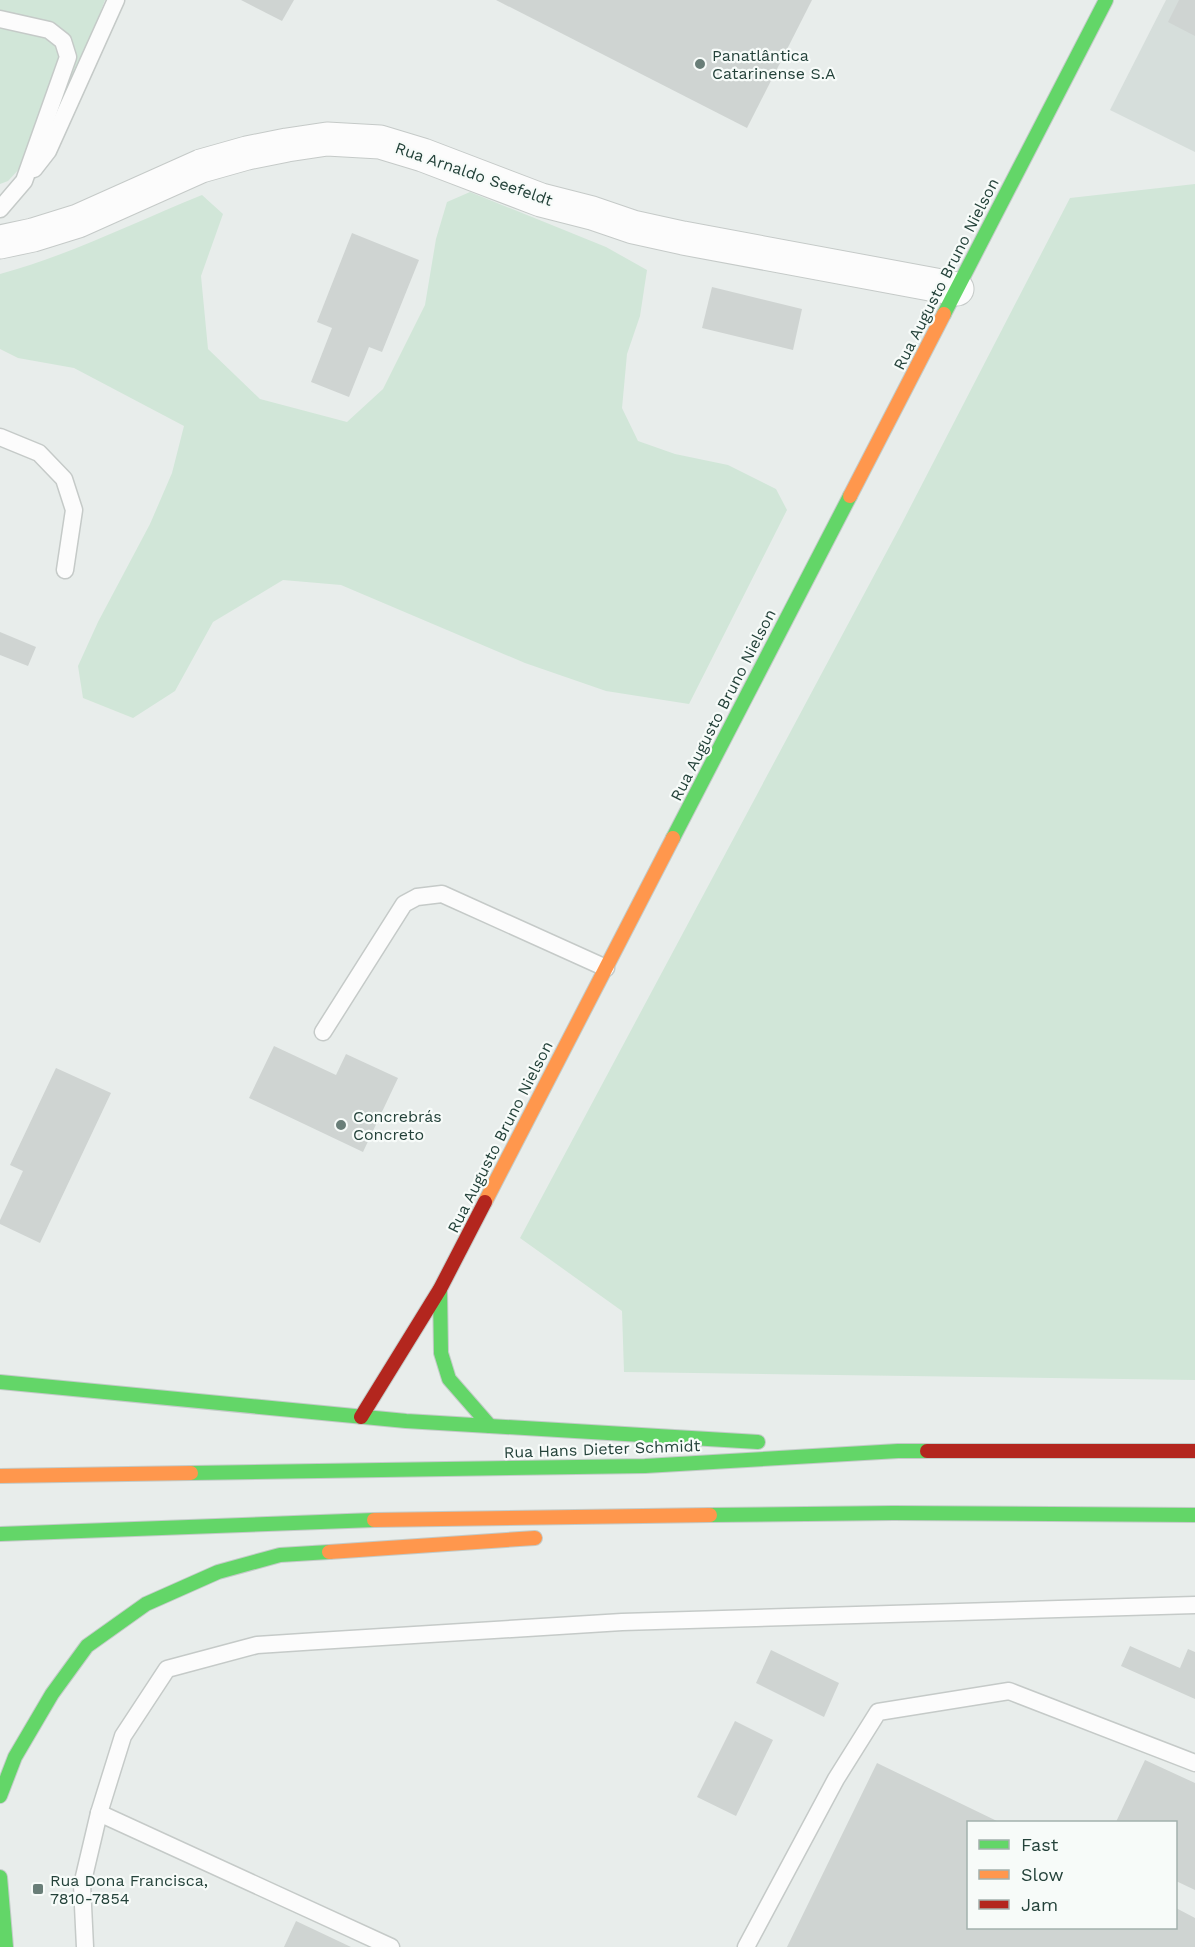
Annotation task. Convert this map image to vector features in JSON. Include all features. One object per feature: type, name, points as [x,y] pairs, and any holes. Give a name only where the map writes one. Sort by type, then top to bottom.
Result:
[{"type":"main road","name":"Rua Augusto Bruno Nielson","points":[[490,1426],[450,1379],[441,1353],[440,1289],[1106,0]]},
{"type":"main road","points":[[360,1417],[440,1289]]},
{"type":"main road","points":[[0,1382],[360,1417],[898,1451]]},
{"type":"main road","name":"Rua Hans Dieter Schmidt","points":[[5,1476],[645,1466],[898,1451],[1195,1450]]},
{"type":"main road","points":[[657,1530],[893,1513]]},
{"type":"main road","points":[[5,1534],[410,1519],[893,1513],[1195,1515]]},
{"type":"main road","points":[[0,1796],[15,1757],[51,1694],[87,1646],[146,1604],[218,1572],[280,1555],[551,1537]]},
{"type":"main road","points":[[0,1877],[6,1947]]},
{"type":"street","name":"Rua Arnaldo Seefeldt","points":[[0,242],[33,236],[78,221],[201,166],[247,153],[327,140],[380,142],[423,155],[541,200],[592,213],[633,227],[957,289]]},
{"type":"lane","points":[[0,209],[48,151],[116,0]]},
{"type":"lane","points":[[0,19],[49,30],[63,41],[68,57],[24,182]]},
{"type":"lane","points":[[0,437],[39,453],[64,479],[74,510],[65,570]]},
{"type":"lane","points":[[322,1032],[404,904],[417,897],[442,894],[606,968]]},
{"type":"lane","points":[[85,1947],[82,1885],[99,1813],[123,1736],[167,1669],[257,1645],[622,1622],[1195,1605]]},
{"type":"lane","points":[[746,1947],[836,1779],[878,1712],[1009,1691],[1195,1763]]},
{"type":"lane","points":[[99,1813],[391,1947]]},
{"type":"shaded area","points":[[1166,0],[1195,0],[1195,152],[1110,110]]},
{"type":"green space","points":[[0,0],[105,0],[56,129],[8,181],[0,184]]},
{"type":"green space","points":[[1195,184],[1195,1380],[624,1372],[622,1311],[520,1238],[901,525],[1070,198]]},
{"type":"green space","points":[[470,192],[606,247],[647,270],[640,316],[627,354],[622,408],[638,441],[675,454],[728,465],[776,489],[787,510],[689,704],[606,691],[525,663],[341,585],[283,580],[213,622],[175,691],[133,718],[83,698],[78,666],[98,622],[150,524],[172,473],[184,426],[74,368],[18,358],[0,349],[0,274],[77,248],[202,195],[223,214],[201,276],[208,349],[260,399],[347,422],[383,389],[425,305],[436,239],[447,202]]},
{"type":"building","points":[[241,0],[294,0],[282,21]]},
{"type":"building","name":"Panatlântica Catarinense S.A","points":[[496,0],[812,0],[747,128]]},
{"type":"building","points":[[1179,0],[1195,0],[1195,36],[1168,22]]},
{"type":"building","points":[[352,233],[419,260],[382,352],[369,347],[349,397],[311,382],[332,328],[317,322]]},
{"type":"building","points":[[712,287],[802,309],[793,350],[702,328]]},
{"type":"building","points":[[0,632],[36,647],[28,666],[0,655]]},
{"type":"building","name":"Concrebrás Concreto","points":[[274,1046],[336,1075],[346,1054],[398,1078],[363,1152],[249,1098]]},
{"type":"building","points":[[56,1068],[111,1093],[40,1243],[0,1224],[0,1220],[23,1171],[10,1165]]},
{"type":"building","points":[[1130,1646],[1180,1668],[1188,1649],[1195,1652],[1195,1699],[1121,1666]]},
{"type":"building","points":[[771,1650],[839,1683],[824,1717],[756,1683]]},
{"type":"building","points":[[735,1721],[773,1740],[736,1816],[697,1797]]},
{"type":"building","points":[[1145,1760],[1195,1783],[1195,1890],[1177,1881],[1177,1821],[1116,1821]]},
{"type":"building","points":[[877,1763],[997,1821],[967,1821],[967,1929],[1177,1929],[1177,1909],[1195,1918],[1195,1947],[787,1947]]},
{"type":"building","points":[[296,1921],[351,1947],[284,1947]]},
{"type":"traffic: fast","points":[[944,314],[1106,0]]},
{"type":"traffic: fast","points":[[673,838],[850,496]]},
{"type":"traffic: fast","points":[[440,1289],[441,1353],[449,1379],[490,1426]]},
{"type":"traffic: fast","points":[[0,1382],[406,1421],[758,1442]]},
{"type":"traffic: fast","points":[[191,1473],[645,1466],[927,1451]]},
{"type":"traffic: fast","points":[[710,1515],[893,1513],[1195,1515]]},
{"type":"traffic: fast","points":[[0,1534],[374,1520]]},
{"type":"traffic: fast","points":[[0,1796],[15,1757],[52,1694],[87,1646],[146,1604],[218,1572],[280,1555],[329,1552]]},
{"type":"traffic: fast","points":[[0,1877],[6,1947]]},
{"type":"traffic: slow","points":[[850,496],[944,314]]},
{"type":"traffic: slow","points":[[485,1202],[673,838]]},
{"type":"traffic: slow","points":[[0,1476],[191,1473]]},
{"type":"traffic: slow","points":[[374,1520],[710,1515]]},
{"type":"traffic: slow","points":[[329,1552],[535,1538]]},
{"type":"traffic: jam","points":[[361,1417],[440,1289],[485,1202]]},
{"type":"traffic: jam","points":[[927,1451],[1195,1451]]},
{"type":"place","name":"Panatlântica Catarinense S.A","points":[[700,64]]},
{"type":"place","name":"Concrebrás Concreto","points":[[341,1125]]},
{"type":"place","name":"Rua Dona Francisca, 7810-7854","points":[[38,1889]]}]
